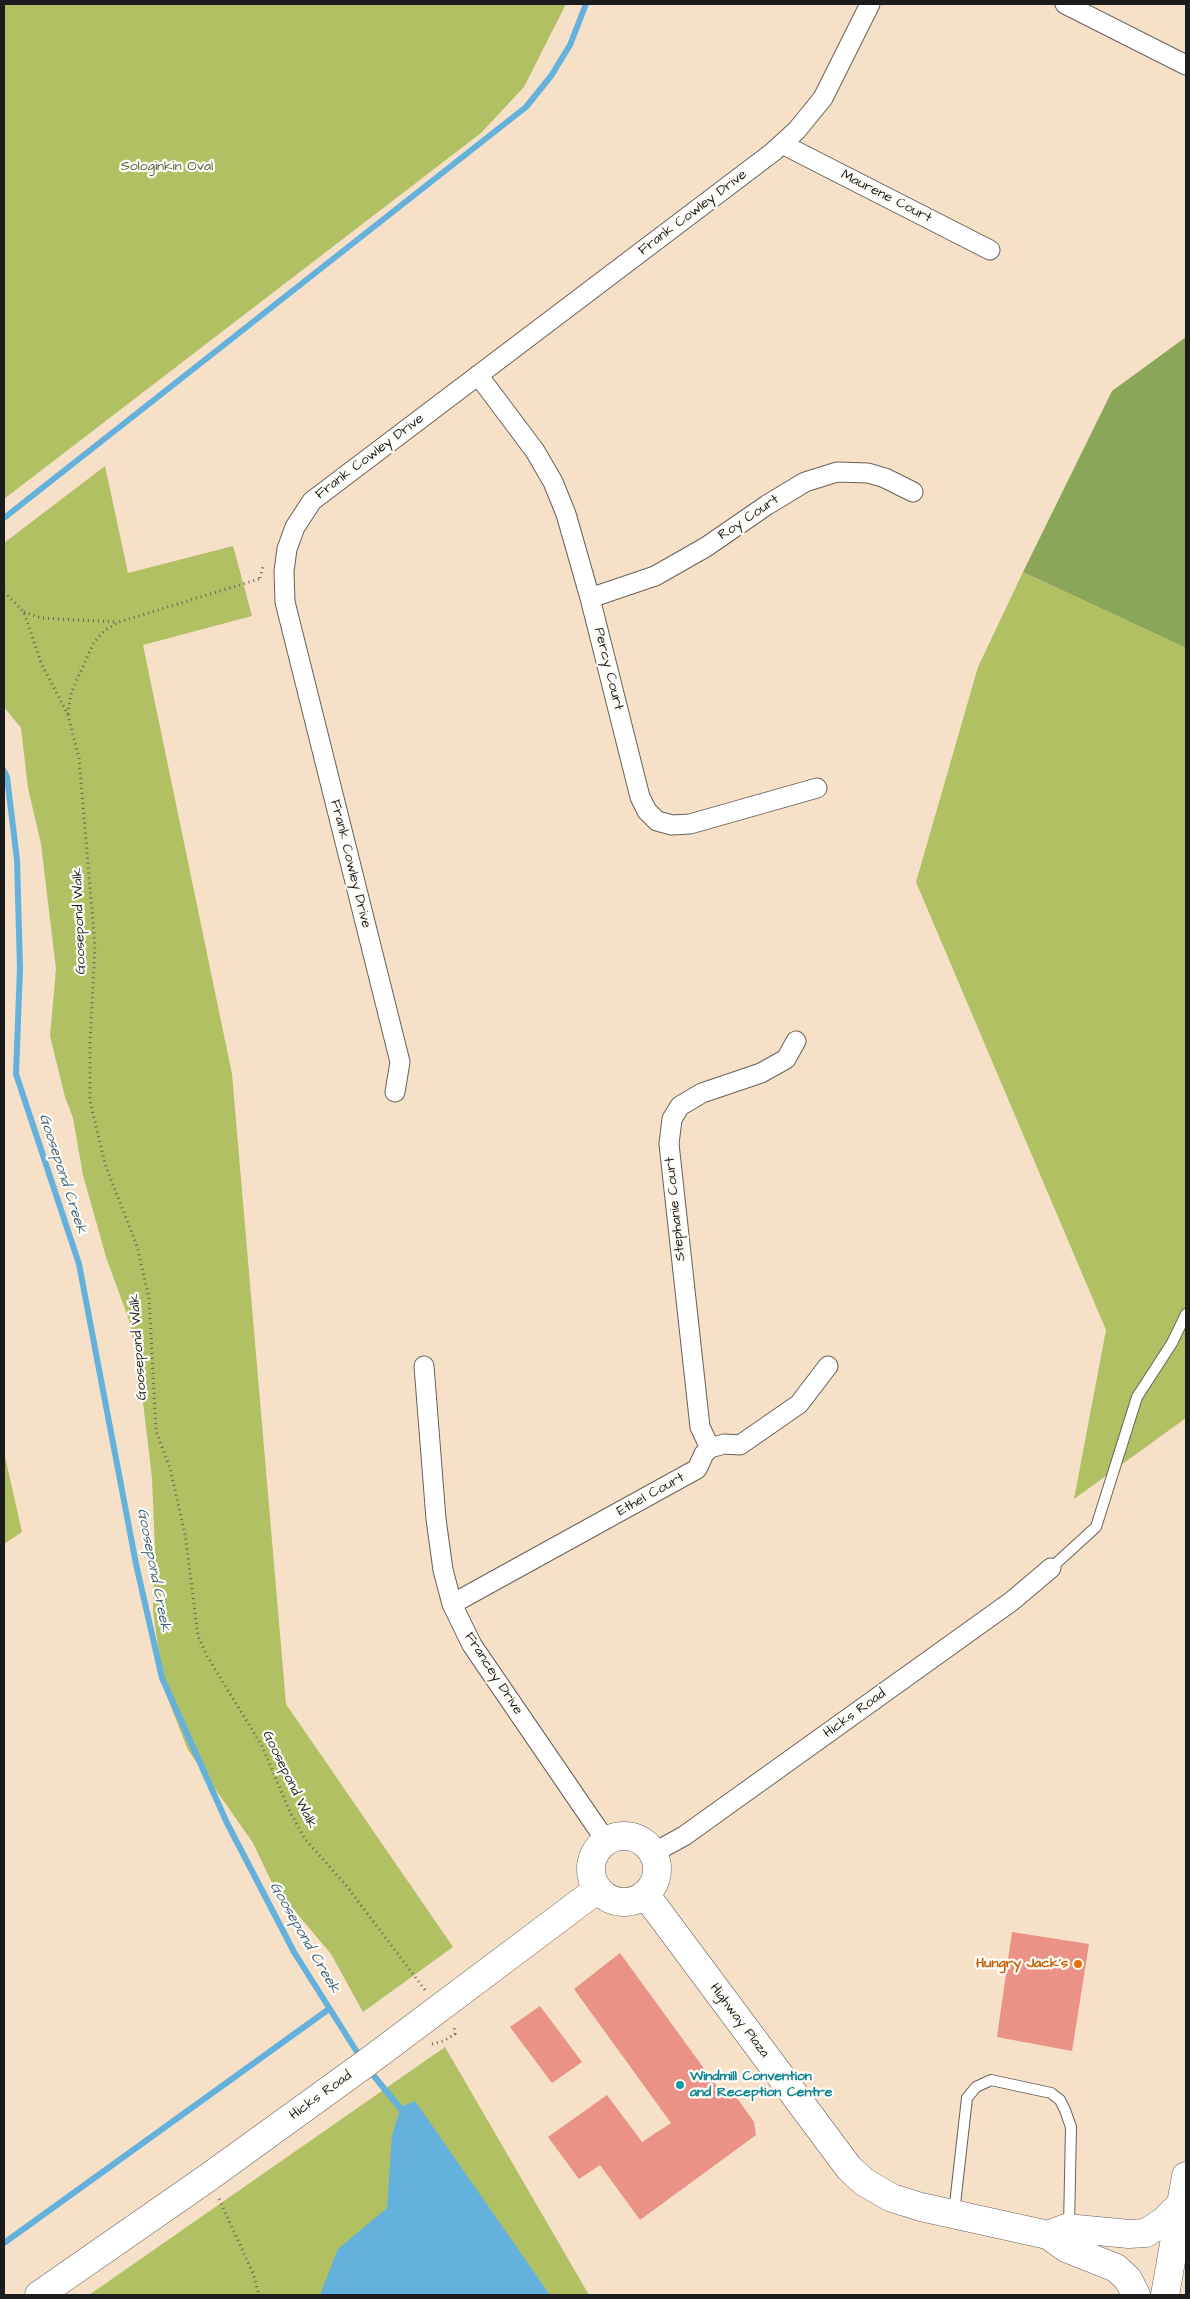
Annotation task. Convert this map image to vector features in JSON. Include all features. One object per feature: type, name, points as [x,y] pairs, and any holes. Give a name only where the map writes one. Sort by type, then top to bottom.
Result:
[{"type":"main road","points":[[625,1836],[637,1838],[654,1853],[657,1872],[653,1886],[645,1894],[637,1899],[626,1902],[609,1898],[598,1889],[593,1878],[592,1864],[595,1853],[606,1841],[625,1836]]},
{"type":"main road","name":"Hicks Road","points":[[39,2295],[206,2180],[357,2070],[598,1889]]},
{"type":"main road","name":"Highway Plaza","points":[[645,1894],[849,2168],[864,2182],[892,2198],[954,2214],[1059,2232],[1146,2233],[1164,2221],[1180,2205]]},
{"type":"main road","points":[[1165,2295],[1186,2176]]},
{"type":"main road","name":"Highway Plaza","points":[[1059,2232],[1066,2248],[1116,2268],[1128,2279],[1136,2295]]},
{"type":"street","name":"Frank Cowley Drive","points":[[395,1092],[400,1062],[285,602],[284,571],[287,549],[295,527],[312,501],[782,144],[797,130],[823,98],[870,4]]},
{"type":"street","points":[[1064,4],[1186,65]]},
{"type":"street","name":"Maurene Court","points":[[782,144],[990,250]]},
{"type":"street","name":"Percy Court","points":[[478,374],[535,451],[553,482],[566,514],[590,598],[640,797],[654,829],[690,824],[817,788]]},
{"type":"street","name":"Roy Court","points":[[590,598],[655,576],[706,547],[797,487],[821,477],[837,472],[868,473],[885,478],[913,492]]},
{"type":"street","name":"Stephanie Court","points":[[710,1448],[700,1427],[669,1144],[672,1119],[680,1106],[702,1093],[761,1072],[786,1059],[796,1042]]},
{"type":"street","name":"Francey Drive","points":[[424,1366],[436,1519],[443,1570],[452,1604],[472,1645],[606,1841]]},
{"type":"street","points":[[710,1448],[724,1444],[740,1445],[799,1404],[828,1366]]},
{"type":"street","name":"Ethel Court","points":[[452,1604],[697,1469],[704,1454],[710,1448]]},
{"type":"street","name":"Hicks Road","points":[[654,1853],[700,1825],[1012,1601],[1051,1568]]},
{"type":"lane","points":[[1051,1568],[1096,1527],[1137,1397],[1172,1344],[1186,1314]]},
{"type":"lane","points":[[954,2214],[968,2098],[976,2087],[991,2080],[1050,2093],[1060,2100],[1065,2110],[1071,2127],[1059,2232]]},
{"type":"path","points":[[68,715],[71,693],[94,642],[105,630],[119,622],[284,571]]},
{"type":"path","name":"Goosepond Walk","points":[[4,592],[24,612],[41,663],[68,715],[79,758],[95,946],[90,1042],[90,1101],[105,1164],[137,1246],[148,1298],[156,1431],[170,1468],[185,1534],[198,1636],[207,1656],[262,1746],[290,1812],[305,1838],[345,1884],[428,1994]]},
{"type":"path","points":[[24,612],[41,618],[119,622]]},
{"type":"path","points":[[427,2044],[443,2041],[455,2034],[456,2029],[448,2019]]},
{"type":"path","points":[[226,2193],[219,2199],[253,2273],[259,2295]]},
{"type":"green space","name":"Sologinkin Oval","points":[[4,4],[566,4],[524,87],[481,133],[4,499]]},
{"type":"green space","points":[[1186,337],[1186,648],[1023,572],[1112,391]]},
{"type":"green space","points":[[105,466],[128,573],[233,546],[252,616],[143,645],[232,1074],[286,1704],[453,1947],[363,2012],[331,1954],[273,1885],[253,1843],[188,1750],[164,1689],[153,1610],[155,1550],[152,1478],[141,1386],[130,1323],[106,1257],[83,1175],[73,1118],[65,1097],[50,1036],[56,969],[41,844],[28,788],[21,728],[4,707],[4,543]]},
{"type":"green space","points":[[1023,572],[1186,648],[1186,1418],[1074,1499],[1106,1330],[916,882],[978,667]]},
{"type":"green space","points":[[4,1452],[22,1532],[4,1544]]},
{"type":"green space","points":[[445,2047],[589,2295],[89,2295]]},
{"type":"water","points":[[415,2101],[550,2295],[320,2295],[338,2249],[387,2208],[392,2135],[401,2107]]},
{"type":"building","points":[[1012,1932],[1089,1944],[1072,2051],[997,2037]]},
{"type":"building","name":"Windmill Convention and Reception Centre","points":[[620,1953],[719,2089],[730,2088],[754,2122],[756,2135],[640,2220],[600,2165],[579,2179],[548,2137],[607,2095],[642,2142],[671,2123],[574,1989]]},
{"type":"building","points":[[540,2006],[582,2062],[552,2083],[510,2027]]},
{"type":"waterway","points":[[4,518],[526,107],[551,76],[570,45],[586,4]]},
{"type":"waterway","name":"Goosepond Creek","points":[[4,771],[7,777],[17,860],[20,968],[16,1074],[79,1264],[136,1564],[162,1678],[227,1823],[294,1952],[362,2060]]},
{"type":"waterway","points":[[4,2243],[329,2009]]},
{"type":"waterway","name":"Goosepond Creek","points":[[369,2070],[405,2114]]},
{"type":"place","name":"Hungry Jack's","points":[[1078,1964]]},
{"type":"place","name":"Windmill Convention and Reception Centre","points":[[680,2085]]}]
